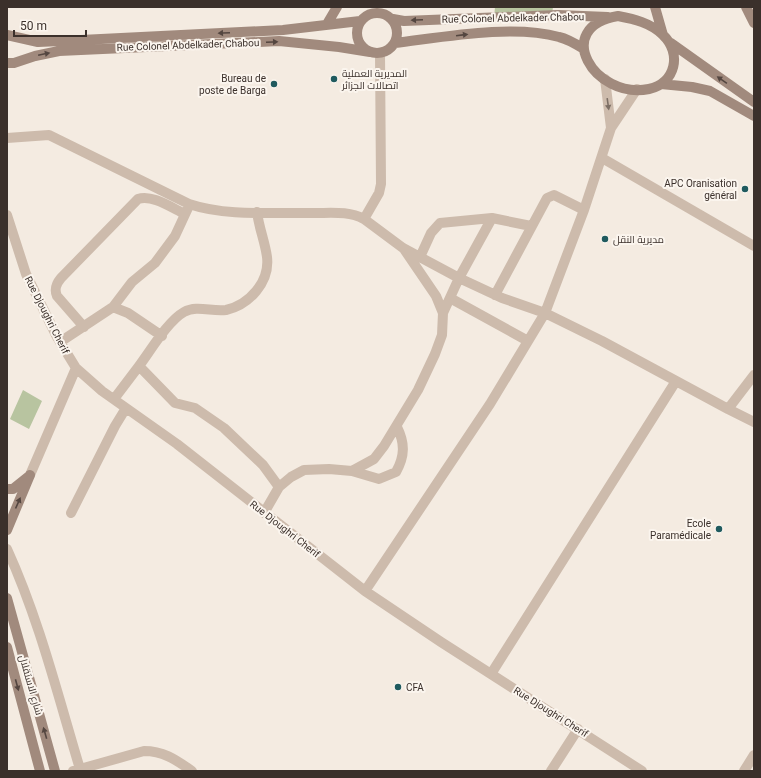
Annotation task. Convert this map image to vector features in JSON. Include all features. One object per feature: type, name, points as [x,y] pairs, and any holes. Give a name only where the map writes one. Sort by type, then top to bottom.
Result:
[{"type":"main road","points":[[327,24],[337,7]]},
{"type":"main road","points":[[626,7],[614,16],[601,21],[590,30],[585,40],[584,49],[586,60],[605,80],[623,88],[637,89],[650,88],[661,84],[667,79],[675,63],[674,52],[666,38],[655,7]]},
{"type":"main road","points":[[746,7],[754,23]]},
{"type":"main road","points":[[375,10],[388,15],[393,19],[398,30],[395,43],[389,50],[375,53],[362,47],[358,39],[357,30],[360,21],[366,15],[375,10]]},
{"type":"main road","name":"Rue Colonel Abdelkader Chabou","points":[[393,19],[404,21],[558,15],[614,16]]},
{"type":"main road","points":[[614,16],[636,20],[666,38],[754,102]]},
{"type":"main road","name":"Rue Colonel Abdelkader Chabou","points":[[7,36],[38,42],[283,30],[360,21]]},
{"type":"main road","name":"Rue Colonel Abdelkader Chabou","points":[[395,43],[477,33],[520,33],[547,34],[561,37],[584,49]]},
{"type":"main road","name":"Rue Colonel Abdelkader Chabou","points":[[7,63],[14,63],[35,56],[59,51],[279,41],[332,46],[375,53]]},
{"type":"main road","points":[[661,84],[692,86],[710,91],[754,116]]},
{"type":"main road","points":[[7,490],[13,489],[30,476]]},
{"type":"main road","points":[[7,530],[30,476]]},
{"type":"main road","name":"شارع الاستقلال","points":[[7,598],[55,771]]},
{"type":"main road","name":"شارع الاستقلال","points":[[7,647],[40,771]]},
{"type":"street","points":[[364,219],[379,193],[381,184],[375,53]]},
{"type":"street","points":[[605,80],[611,128]]},
{"type":"street","points":[[365,591],[490,404],[545,313],[584,210],[611,128],[637,89]]},
{"type":"street","points":[[7,138],[49,135],[187,209]]},
{"type":"street","points":[[602,158],[754,246]]},
{"type":"street","points":[[495,295],[547,198],[554,195],[584,210]]},
{"type":"street","points":[[84,327],[57,296],[55,290],[57,283],[138,199],[143,197],[150,198],[187,209],[213,211],[348,214],[364,219],[403,248],[459,278],[495,295],[545,313],[602,340],[754,422]]},
{"type":"street","points":[[60,342],[113,307],[132,282],[155,263],[175,236],[187,209]]},
{"type":"street","points":[[114,399],[162,336],[183,313],[194,308],[226,310],[246,302],[255,295],[265,273],[268,258],[257,212]]},
{"type":"street","name":"Rue Djoughri Cherif","points":[[7,215],[26,274],[60,342],[76,368],[114,399],[177,444],[365,591],[639,770]]},
{"type":"street","points":[[420,257],[431,233],[440,222],[492,218],[531,226]]},
{"type":"street","points":[[352,471],[374,459],[418,390],[442,335],[443,313],[459,278],[492,218]]},
{"type":"street","points":[[403,248],[436,296],[443,313]]},
{"type":"street","points":[[450,298],[528,341]]},
{"type":"street","points":[[113,307],[128,313],[162,336]]},
{"type":"street","points":[[139,366],[175,403],[195,408],[224,428],[263,465],[279,487]]},
{"type":"street","points":[[30,476],[76,368]]},
{"type":"street","points":[[728,409],[754,375]]},
{"type":"street","points":[[491,674],[676,381]]},
{"type":"street","points":[[72,513],[115,426],[126,408]]},
{"type":"street","points":[[264,512],[279,487],[291,477],[304,470],[330,469],[352,471],[379,479],[396,472],[403,456],[401,435],[396,426]]},
{"type":"street","points":[[7,549],[20,577],[44,649],[77,770],[144,751],[156,751],[173,758],[192,771]]},
{"type":"street","points":[[551,771],[578,729]]},
{"type":"street","points":[[744,771],[754,755]]},
{"type":"green space","points":[[495,7],[553,7],[552,15],[494,17]]},
{"type":"green space","points":[[23,390],[42,401],[29,429],[10,419]]},
{"type":"place","name":"المديرية العملية اتصالات الجزائر","points":[[334,79]]},
{"type":"place","name":"Bureau de poste de Barga","points":[[274,84]]},
{"type":"place","name":"APC Oranisation général","points":[[745,189]]},
{"type":"place","name":"مديرية النقل","points":[[605,239]]},
{"type":"place","name":"Ecole Paramédicale","points":[[719,529]]},
{"type":"place","name":"CFA","points":[[398,687]]}]
